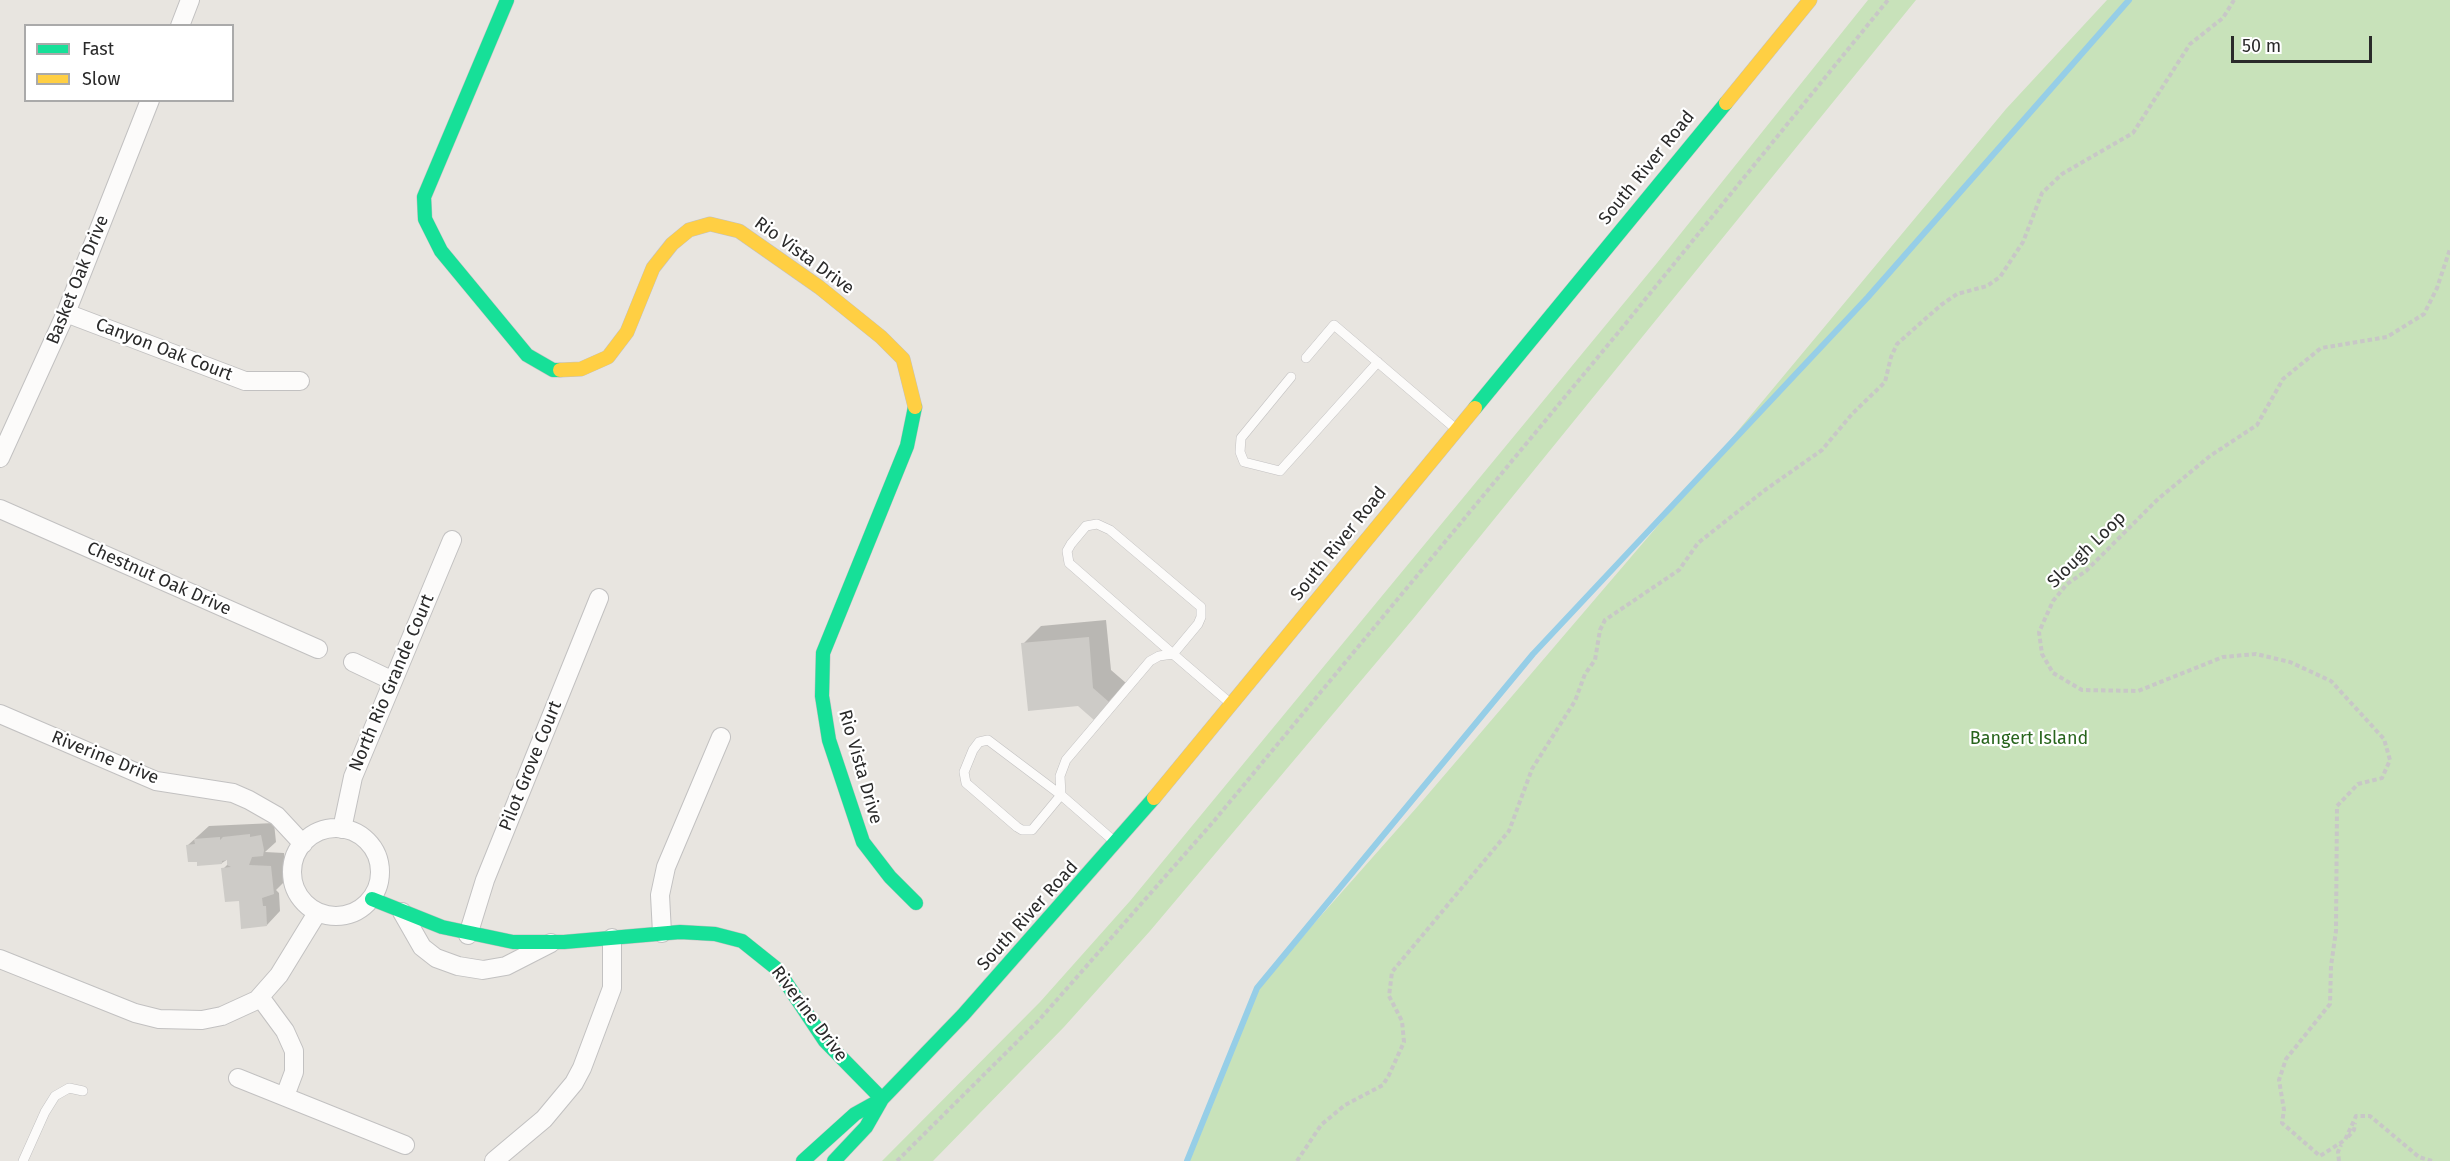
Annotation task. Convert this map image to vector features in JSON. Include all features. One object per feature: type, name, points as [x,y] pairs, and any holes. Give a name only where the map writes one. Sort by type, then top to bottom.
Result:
[{"type":"street","points":[[181,24],[190,0]]},
{"type":"street","name":"Rio Vista Drive","points":[[507,0],[424,197],[425,219],[454,268],[527,355],[553,370],[581,369],[608,357],[627,332],[653,268],[672,244],[688,230],[710,224],[739,231],[819,287],[881,337],[903,359],[912,387],[915,409],[907,446],[823,653],[822,696],[830,740],[863,842],[890,878],[916,903]]},
{"type":"street","name":"South River Road","points":[[834,1161],[866,1127],[882,1099],[963,1016],[1117,843],[1810,0]]},
{"type":"street","name":"Basket Oak Drive","points":[[0,458],[66,313],[149,102]]},
{"type":"street","name":"Canyon Oak Court","points":[[66,313],[244,381],[300,381]]},
{"type":"street","name":"Chestnut Oak Drive","points":[[0,509],[318,650]]},
{"type":"street","name":"North Rio Grande Court","points":[[342,828],[353,777],[452,540]]},
{"type":"street","name":"Pilot Grove Court","points":[[468,934],[485,880],[599,598]]},
{"type":"street","points":[[353,662],[393,681]]},
{"type":"street","name":"Riverine Drive","points":[[1,718],[156,782],[232,793],[249,800],[277,816],[303,844]]},
{"type":"street","points":[[662,933],[660,895],[666,867],[721,737]]},
{"type":"street","points":[[342,828],[363,838],[377,855],[380,878],[372,899],[357,910],[345,915],[333,916],[318,913],[303,902],[293,882],[295,858],[303,844],[318,832],[342,828]]},
{"type":"street","name":"Riverine Drive","points":[[372,899],[402,912],[468,934],[513,942],[551,943],[662,933],[701,932],[742,941],[782,975],[825,1041],[882,1099]]},
{"type":"street","name":"Riverine Drive","points":[[402,912],[417,940],[428,953],[446,963],[464,968],[483,970],[506,966],[551,943]]},
{"type":"street","points":[[0,959],[135,1013],[159,1019],[182,1021],[222,1016],[241,1009],[260,997],[279,975],[318,913]]},
{"type":"street","points":[[494,1161],[544,1119],[574,1083],[582,1068],[612,987],[614,963],[612,938]]},
{"type":"street","points":[[260,997],[285,1031],[294,1051],[294,1072],[285,1096]]},
{"type":"street","points":[[238,1077],[405,1145]]},
{"type":"street","name":"South River Road","points":[[803,1161],[855,1114],[882,1099]]},
{"type":"lane","points":[[1306,358],[1334,326],[1456,429]]},
{"type":"lane","points":[[1291,377],[1240,438],[1240,453],[1244,462],[1280,471],[1378,363]]},
{"type":"lane","points":[[1117,843],[1060,795],[988,740],[979,742],[964,772],[969,788],[1022,830],[1032,830],[1060,795],[1060,776],[1066,760],[1150,661],[1159,656],[1173,654],[1201,617],[1198,602],[1110,530],[1097,524],[1086,526],[1067,551],[1069,562],[1173,654],[1232,705]]},
{"type":"lane","points":[[23,1161],[45,1112],[55,1096],[69,1088],[83,1091]]},
{"type":"path","points":[[897,1161],[1040,1018],[1214,821],[1622,328],[1888,0]]},
{"type":"path","points":[[1297,1161],[1321,1125],[1345,1106],[1383,1085],[1389,1075],[1404,1042],[1402,1021],[1389,996],[1392,972],[1509,831],[1532,769],[1575,700],[1585,674],[1595,660],[1600,630],[1605,620],[1679,570],[1698,543],[1765,490],[1822,450],[1852,414],[1885,382],[1891,357],[1897,344],[1941,305],[1957,294],[1987,286],[2000,277],[2023,242],[2042,193],[2062,174],[2133,133],[2190,44],[2223,18],[2234,0]]},
{"type":"path","name":"Slough Loop","points":[[2345,1140],[2320,1156],[2282,1123],[2284,1110],[2278,1080],[2286,1059],[2330,1004],[2331,966],[2336,931],[2337,806],[2358,784],[2382,778],[2390,759],[2384,739],[2331,681],[2290,662],[2256,654],[2223,657],[2138,691],[2082,690],[2053,673],[2042,654],[2039,632],[2053,602],[2067,584],[2085,571],[2158,499],[2211,456],[2257,425],[2283,379],[2321,348],[2387,337],[2424,314],[2437,288],[2450,249]]},
{"type":"path","points":[[2339,1161],[2339,1147],[2345,1140],[2356,1116],[2370,1116],[2419,1157],[2432,1161]]},
{"type":"green space","points":[[1868,0],[1916,0],[1413,619],[1150,931],[1064,1027],[933,1161],[882,1161],[1040,1002],[1130,901],[1657,263]]},
{"type":"green space","name":"Bangert Island","points":[[2107,0],[2450,0],[2450,1161],[1187,1161],[1257,988],[1418,806],[1696,481],[2006,109]]},
{"type":"building","points":[[1089,637],[1093,688],[1109,702],[1094,720],[1078,706],[1028,711],[1021,643]]},
{"type":"building","points":[[250,834],[250,837],[261,835],[264,850],[263,856],[252,857],[249,865],[271,866],[274,894],[262,898],[263,906],[266,906],[267,926],[241,929],[239,901],[225,902],[221,868],[231,867],[227,865],[227,860],[222,861],[222,864],[197,866],[197,862],[188,862],[186,845],[195,844],[194,839],[220,837],[220,840],[223,837]]},
{"type":"waterway","points":[[1187,1161],[1257,988],[1533,654],[1868,297],[2129,0]]},
{"type":"traffic: fast","points":[[507,0],[424,197],[425,219],[441,251],[527,355],[553,370],[560,370]]},
{"type":"traffic: fast","points":[[1475,408],[1726,103]]},
{"type":"traffic: fast","points":[[915,407],[907,446],[823,653],[822,696],[829,740],[863,842],[890,877],[916,903]]},
{"type":"traffic: fast","points":[[834,1161],[866,1127],[882,1099],[963,1015],[1154,798]]},
{"type":"traffic: fast","points":[[372,899],[442,927],[513,942],[564,942],[680,932],[715,934],[742,941],[777,969],[825,1041],[882,1099]]},
{"type":"traffic: fast","points":[[803,1161],[855,1114],[882,1099]]},
{"type":"traffic: slow","points":[[1726,103],[1810,0]]},
{"type":"traffic: slow","points":[[560,370],[581,369],[608,357],[627,332],[653,268],[672,244],[689,230],[710,224],[739,231],[819,287],[881,337],[903,359],[915,407]]},
{"type":"traffic: slow","points":[[1154,798],[1475,408]]}]
